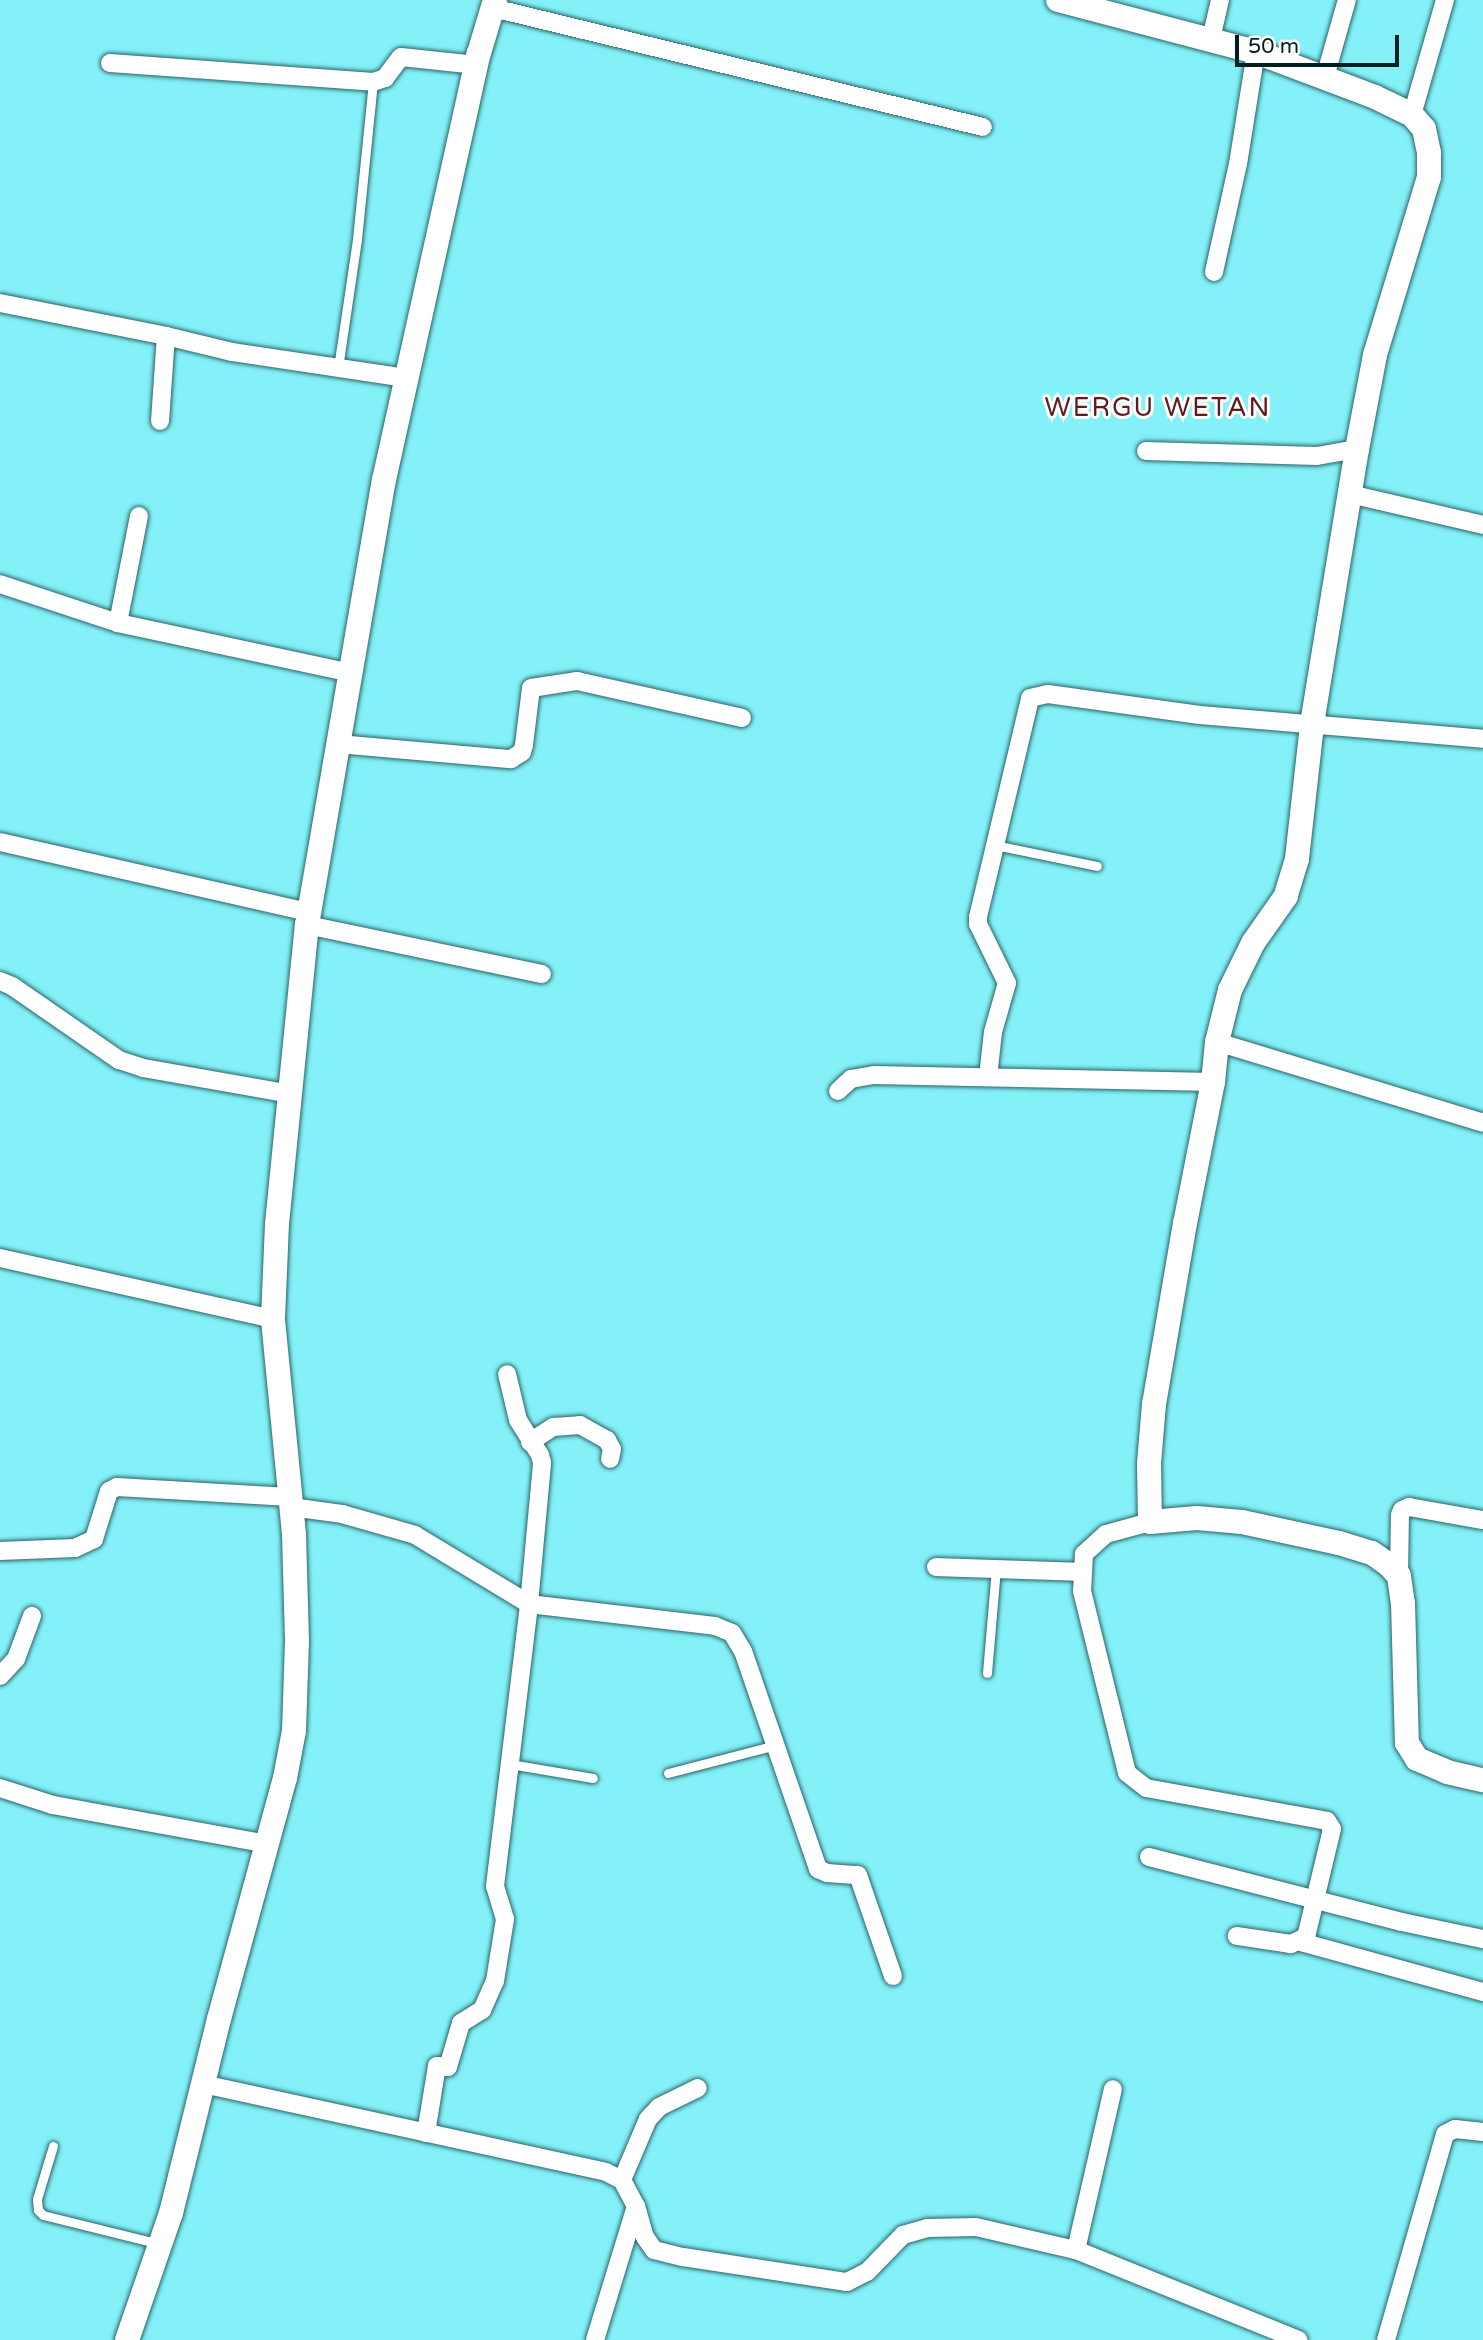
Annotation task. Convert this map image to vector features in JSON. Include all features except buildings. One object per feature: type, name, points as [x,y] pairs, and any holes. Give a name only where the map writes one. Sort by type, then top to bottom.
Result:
[{"type":"street","points":[[1058,0],[1256,52],[1325,77],[1412,115],[1424,129],[1429,153],[1429,177],[1375,355],[1357,449],[1312,725],[1297,859],[1286,896],[1253,943],[1230,990],[1217,1042],[1213,1082],[1185,1223],[1154,1404],[1149,1464],[1150,1522]]},
{"type":"street","points":[[1210,39],[1220,0]]},
{"type":"street","points":[[1325,77],[1347,0]]},
{"type":"street","points":[[1412,115],[1445,0]]},
{"type":"street","points":[[127,2340],[162,2245],[268,1844],[294,1731],[297,1641],[290,1502],[273,1319],[277,1224],[308,918],[384,480],[477,65],[494,4],[983,127]]},
{"type":"street","points":[[1214,272],[1238,164],[1256,52]]},
{"type":"street","points":[[110,63],[373,82],[385,78],[401,57],[477,65]]},
{"type":"street","points":[[0,303],[166,335],[232,352],[407,379]]},
{"type":"street","points":[[160,421],[166,335]]},
{"type":"street","points":[[1146,451],[1317,456],[1357,449]]},
{"type":"street","points":[[1350,494],[1483,525]]},
{"type":"street","points":[[118,623],[139,516]]},
{"type":"street","points":[[0,584],[118,623],[351,673]]},
{"type":"street","points":[[338,744],[511,759],[522,752],[524,746],[528,692],[537,685],[577,681],[742,718]]},
{"type":"street","points":[[988,1077],[993,1032],[1007,983],[978,922],[1030,698],[1072,696],[1200,715],[1483,739]]},
{"type":"street","points":[[0,842],[542,974]]},
{"type":"street","points":[[0,981],[12,986],[120,1060],[143,1068],[290,1094]]},
{"type":"street","points":[[1217,1042],[1483,1123]]},
{"type":"street","points":[[838,1091],[844,1083],[860,1076],[1213,1082]]},
{"type":"street","points":[[0,1258],[273,1319]]},
{"type":"street","points":[[426,2133],[438,2066],[448,2067],[461,2023],[482,2010],[495,1981],[505,1919],[495,1886],[529,1604],[542,1463],[540,1455],[518,1420],[507,1374]]},
{"type":"street","points":[[530,1442],[553,1427],[580,1425],[607,1440],[612,1449],[610,1459]]},
{"type":"street","points":[[0,1551],[75,1548],[94,1539],[109,1491],[117,1487],[290,1502],[415,1535],[529,1604],[715,1626],[732,1633],[743,1651],[818,1869],[827,1873],[858,1875],[893,1976]]},
{"type":"street","points":[[1483,1520],[1409,1507],[1402,1510],[1399,1576],[1406,1644],[1407,1743],[1417,1759],[1447,1772],[1483,1780]]},
{"type":"street","points":[[1301,1942],[1306,1937],[1317,1898],[1332,1829],[1327,1821],[1146,1788],[1126,1773],[1082,1591],[1084,1554],[1106,1534],[1150,1522],[1197,1518],[1241,1522],[1372,1553],[1399,1576]]},
{"type":"street","points":[[936,1567],[1083,1572]]},
{"type":"street","points":[[0,1676],[16,1659],[32,1616]]},
{"type":"street","points":[[0,1788],[53,1805],[268,1844]]},
{"type":"street","points":[[1149,1857],[1402,1922],[1483,1938]]},
{"type":"street","points":[[1237,1936],[1291,1944],[1301,1942],[1483,1993]]},
{"type":"street","points":[[203,2084],[606,2172],[622,2180],[636,2206],[645,2238],[654,2249],[682,2257],[847,2282],[867,2272],[903,2235],[927,2228],[976,2227],[1076,2250],[1291,2337]]},
{"type":"street","points":[[622,2180],[648,2119],[659,2107],[698,2088]]},
{"type":"street","points":[[1076,2250],[1113,2089]]},
{"type":"street","points":[[1386,2340],[1445,2134],[1455,2129],[1483,2132]]},
{"type":"street","points":[[595,2340],[636,2206]]},
{"type":"lane","points":[[338,370],[357,239],[373,82]]},
{"type":"lane","points":[[995,845],[1097,866]]},
{"type":"lane","points":[[987,1673],[996,1569]]},
{"type":"lane","points":[[668,1773],[776,1745]]},
{"type":"lane","points":[[510,1764],[593,1778]]},
{"type":"lane","points":[[53,2146],[37,2199],[38,2210],[43,2215],[162,2245]]},
{"type":"district","name":"WERGU WETAN","points":[[1158,408]]}]
